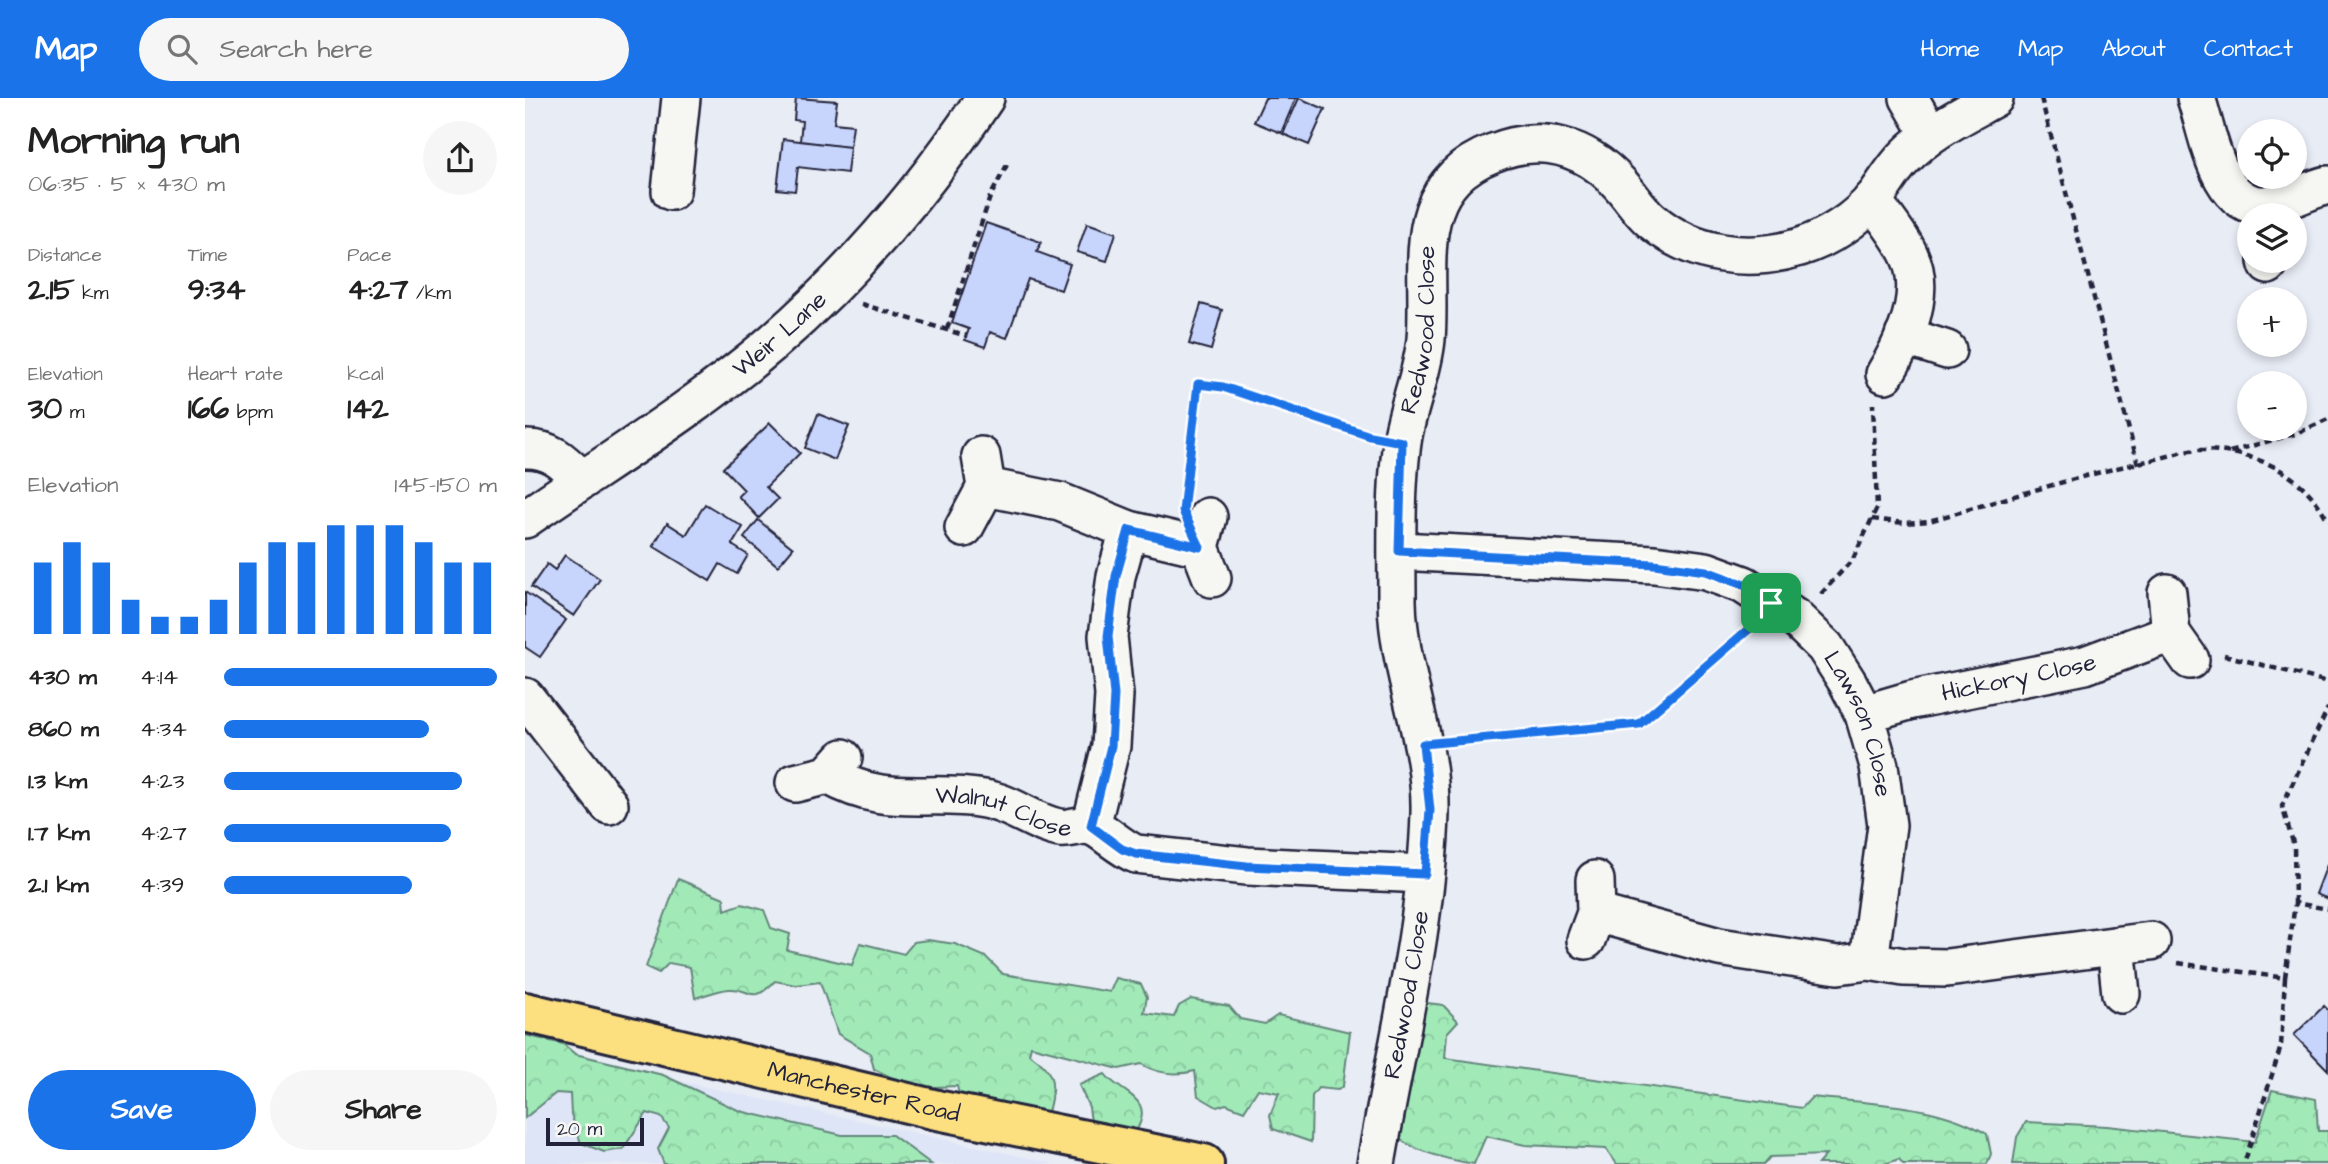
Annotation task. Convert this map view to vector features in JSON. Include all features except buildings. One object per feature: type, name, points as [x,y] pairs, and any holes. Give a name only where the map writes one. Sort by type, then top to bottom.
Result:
[{"type":"main road","name":"Manchester Road","points":[[525,1012],[937,1110],[1204,1164]]},
{"type":"street","points":[[671,191],[681,98]]},
{"type":"street","name":"Weir Lane","points":[[525,519],[683,411],[772,343],[908,205],[985,98]]},
{"type":"street","points":[[1909,98],[1930,134]]},
{"type":"street","name":"Redwood Close","points":[[1376,1164],[1425,874],[1430,810],[1423,744],[1401,642],[1397,603],[1402,442],[1424,356],[1427,325],[1425,268],[1433,212],[1442,193],[1455,178],[1490,154],[1511,147],[1540,144],[1584,153],[1603,167],[1650,220],[1682,242],[1723,254],[1767,255],[1801,247],[1833,233],[1872,200],[1902,160],[1930,134],[1993,98]]},
{"type":"street","points":[[2196,98],[2225,183],[2249,203]]},
{"type":"street","points":[[2282,203],[2328,185]]},
{"type":"street","points":[[1872,200],[1899,236],[1915,271],[1916,289],[1905,335],[1885,374]]},
{"type":"street","points":[[1905,335],[1948,350]]},
{"type":"street","points":[[525,449],[542,448],[560,458],[582,480]]},
{"type":"street","points":[[964,528],[984,472],[1129,530],[1206,547]]},
{"type":"street","points":[[1091,826],[1111,746],[1114,695],[1108,636],[1116,576],[1129,530]]},
{"type":"street","name":"Lawson Close","points":[[1399,551],[1654,564],[1706,571],[1744,585],[1783,611],[1825,647],[1864,715],[1879,766],[1887,825],[1869,961]]},
{"type":"street","points":[[2167,593],[2180,645]]},
{"type":"street","name":"Hickory Close","points":[[1864,715],[1912,700],[2180,645]]},
{"type":"street","points":[[525,697],[609,805]]},
{"type":"street","name":"Walnut Close","points":[[822,772],[860,792],[883,796],[986,799],[1058,828],[1091,826],[1122,849],[1136,854],[1247,866],[1425,874]]},
{"type":"street","points":[[1592,911],[1719,947],[1838,965],[1869,961],[1904,967],[1947,968],[2134,943],[2121,994]]},
{"type":"path","points":[[2041,98],[2138,464]]},
{"type":"path","points":[[947,328],[990,197],[1009,161]]},
{"type":"path","points":[[831,284],[865,307],[947,328],[967,336]]},
{"type":"path","points":[[1423,744],[1639,724],[1750,628],[1833,583],[1853,559],[1877,508],[1871,408],[1885,374]]},
{"type":"path","points":[[1206,547],[1183,511],[1198,384],[1223,387],[1370,436],[1402,442]]},
{"type":"path","points":[[2225,453],[2277,440],[2328,419]]},
{"type":"path","points":[[1872,519],[1904,523],[1929,521],[2138,464],[2203,450],[2257,458],[2284,470],[2312,495],[2328,522]]},
{"type":"path","points":[[2180,645],[2328,682]]},
{"type":"path","points":[[2244,1164],[2281,1046],[2285,978],[2295,902],[2294,846],[2282,806],[2328,708]]},
{"type":"path","points":[[2295,902],[2328,909]]},
{"type":"path","points":[[2134,943],[2171,962],[2285,978]]},
{"type":"shaded area","points":[[525,1047],[1056,1164],[525,1164]]},
{"type":"green space","points":[[678,879],[724,898],[725,910],[742,904],[764,910],[771,928],[790,934],[787,950],[852,965],[860,943],[904,954],[914,942],[928,940],[955,944],[986,957],[1003,974],[1110,992],[1116,978],[1141,984],[1147,997],[1144,1013],[1174,1017],[1179,1006],[1191,999],[1229,1006],[1240,1019],[1265,1024],[1278,1015],[1350,1032],[1343,1086],[1338,1090],[1318,1088],[1312,1096],[1311,1142],[1273,1129],[1270,1115],[1279,1093],[1258,1089],[1244,1111],[1226,1104],[1217,1107],[1198,1096],[1195,1071],[1167,1073],[1141,1064],[1119,1069],[1031,1046],[1029,1054],[1045,1067],[1051,1080],[1047,1116],[963,1110],[957,1086],[913,1088],[874,1069],[870,1053],[838,1034],[820,982],[796,985],[775,981],[761,993],[751,994],[729,989],[695,998],[690,967],[669,963],[659,973],[646,967]]},
{"type":"green space","points":[[1419,1002],[1443,1005],[1458,1021],[1447,1033],[1445,1058],[1802,1108],[1812,1097],[1925,1111],[1946,1116],[1987,1134],[1991,1154],[1987,1164],[1903,1164],[1899,1159],[1885,1164],[1818,1164],[1826,1155],[1770,1157],[1764,1164],[1617,1164],[1606,1149],[1525,1145],[1486,1136],[1474,1164],[1440,1157],[1407,1144],[1388,1131]]},
{"type":"green space","points":[[525,1035],[563,1044],[575,1054],[663,1075],[740,1111],[842,1135],[892,1135],[931,1164],[664,1164],[658,1149],[669,1128],[661,1117],[647,1113],[623,1149],[604,1152],[581,1143],[571,1114],[570,1094],[556,1093],[525,1118]]},
{"type":"green space","points":[[1105,1074],[1139,1104],[1141,1121],[1135,1133],[1091,1122],[1089,1107],[1079,1085]]},
{"type":"green space","points":[[2272,1090],[2316,1099],[2318,1131],[2328,1131],[2328,1164],[2013,1164],[2017,1137],[2026,1122],[2107,1126],[2255,1142]]},
{"type":"route","points":[[1198,384],[1223,387],[1370,436],[1402,442],[1399,551],[1654,564],[1706,571],[1744,585],[1771,603],[1750,628],[1639,724],[1423,744],[1429,778],[1430,810],[1425,874],[1247,866],[1136,854],[1122,849],[1091,826],[1111,746],[1114,695],[1108,658],[1108,636],[1116,576],[1129,530],[1200,547],[1183,511],[1198,384]]}]
